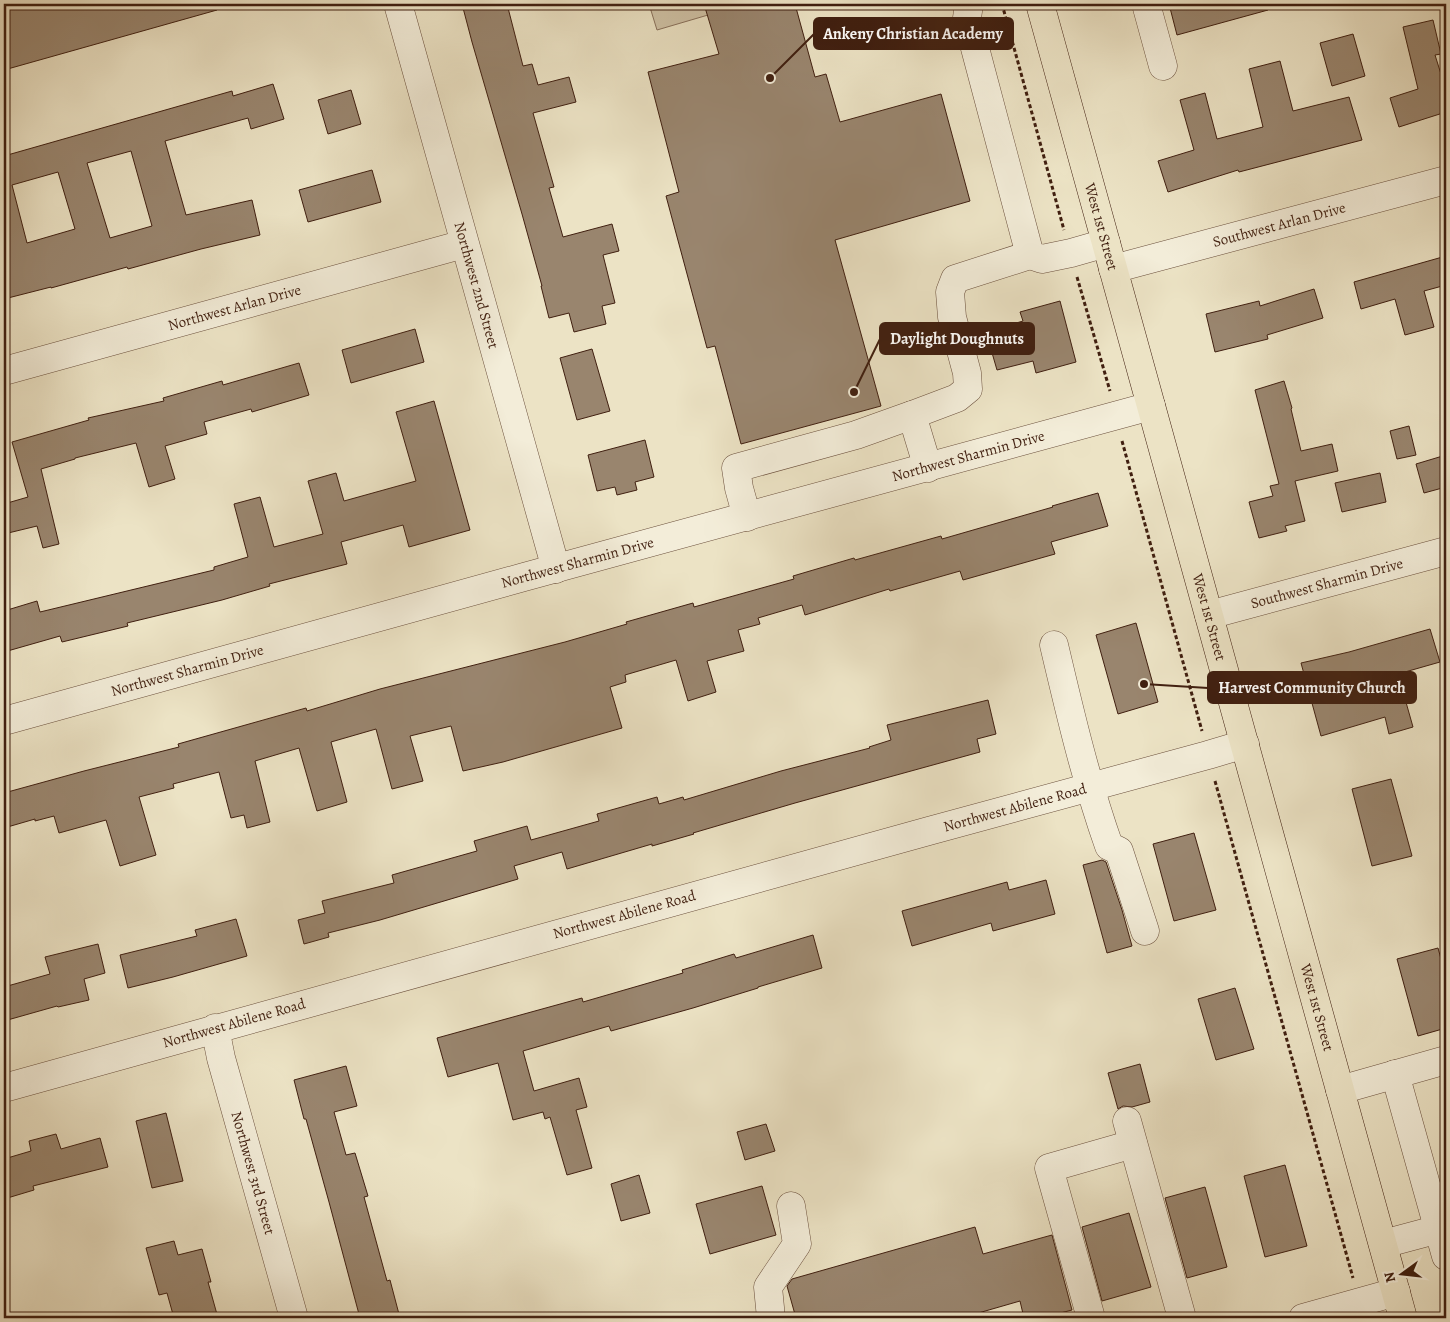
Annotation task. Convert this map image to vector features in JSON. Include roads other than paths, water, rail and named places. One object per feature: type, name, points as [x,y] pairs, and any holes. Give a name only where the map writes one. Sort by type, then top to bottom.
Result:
[{"type":"main road","name":"West 1st Street","points":[[1045,5],[1113,269],[1403,1318]]},
{"type":"street","name":"Northwest 2nd Street","points":[[398,4],[556,569]]},
{"type":"street","points":[[969,4],[967,18],[1030,255]]},
{"type":"street","points":[[1146,4],[1163,66]]},
{"type":"street","name":"Southwest Arlan Drive","points":[[1113,269],[1446,180]]},
{"type":"street","points":[[747,517],[736,468],[856,435],[957,398],[968,389],[967,373],[952,317],[950,292],[956,279],[1030,255],[1042,259],[1106,243]]},
{"type":"street","name":"Northwest Arlan Drive","points":[[4,371],[464,244]]},
{"type":"street","name":"Northwest Sharmin Drive","points":[[4,721],[1151,406]]},
{"type":"street","points":[[912,415],[928,468]]},
{"type":"street","name":"Southwest Sharmin Drive","points":[[1209,615],[1446,551]]},
{"type":"street","points":[[1054,645],[1081,757],[1098,815],[1110,846],[1119,851],[1145,931]]},
{"type":"street","name":"Northwest Abilene Road","points":[[4,1088],[716,888],[1245,744]]},
{"type":"street","name":"Northwest 3rd Street","points":[[215,1028],[224,1067],[294,1318]]},
{"type":"street","points":[[1340,1090],[1446,1060]]},
{"type":"street","points":[[1395,1074],[1446,1256]]},
{"type":"street","points":[[1091,1318],[1049,1168],[1130,1132],[1182,1318]]},
{"type":"street","points":[[771,1318],[768,1287],[797,1244],[791,1206]]},
{"type":"street","points":[[1383,1244],[1439,1229]]},
{"type":"street","points":[[1303,1318],[1396,1292]]},
{"type":"place","name":"Ankeny Christian Academy","points":[[770,78]]},
{"type":"place","name":"Daylight Doughnuts","points":[[854,392]]},
{"type":"place","name":"Harvest Community Church","points":[[1144,684]]}]
